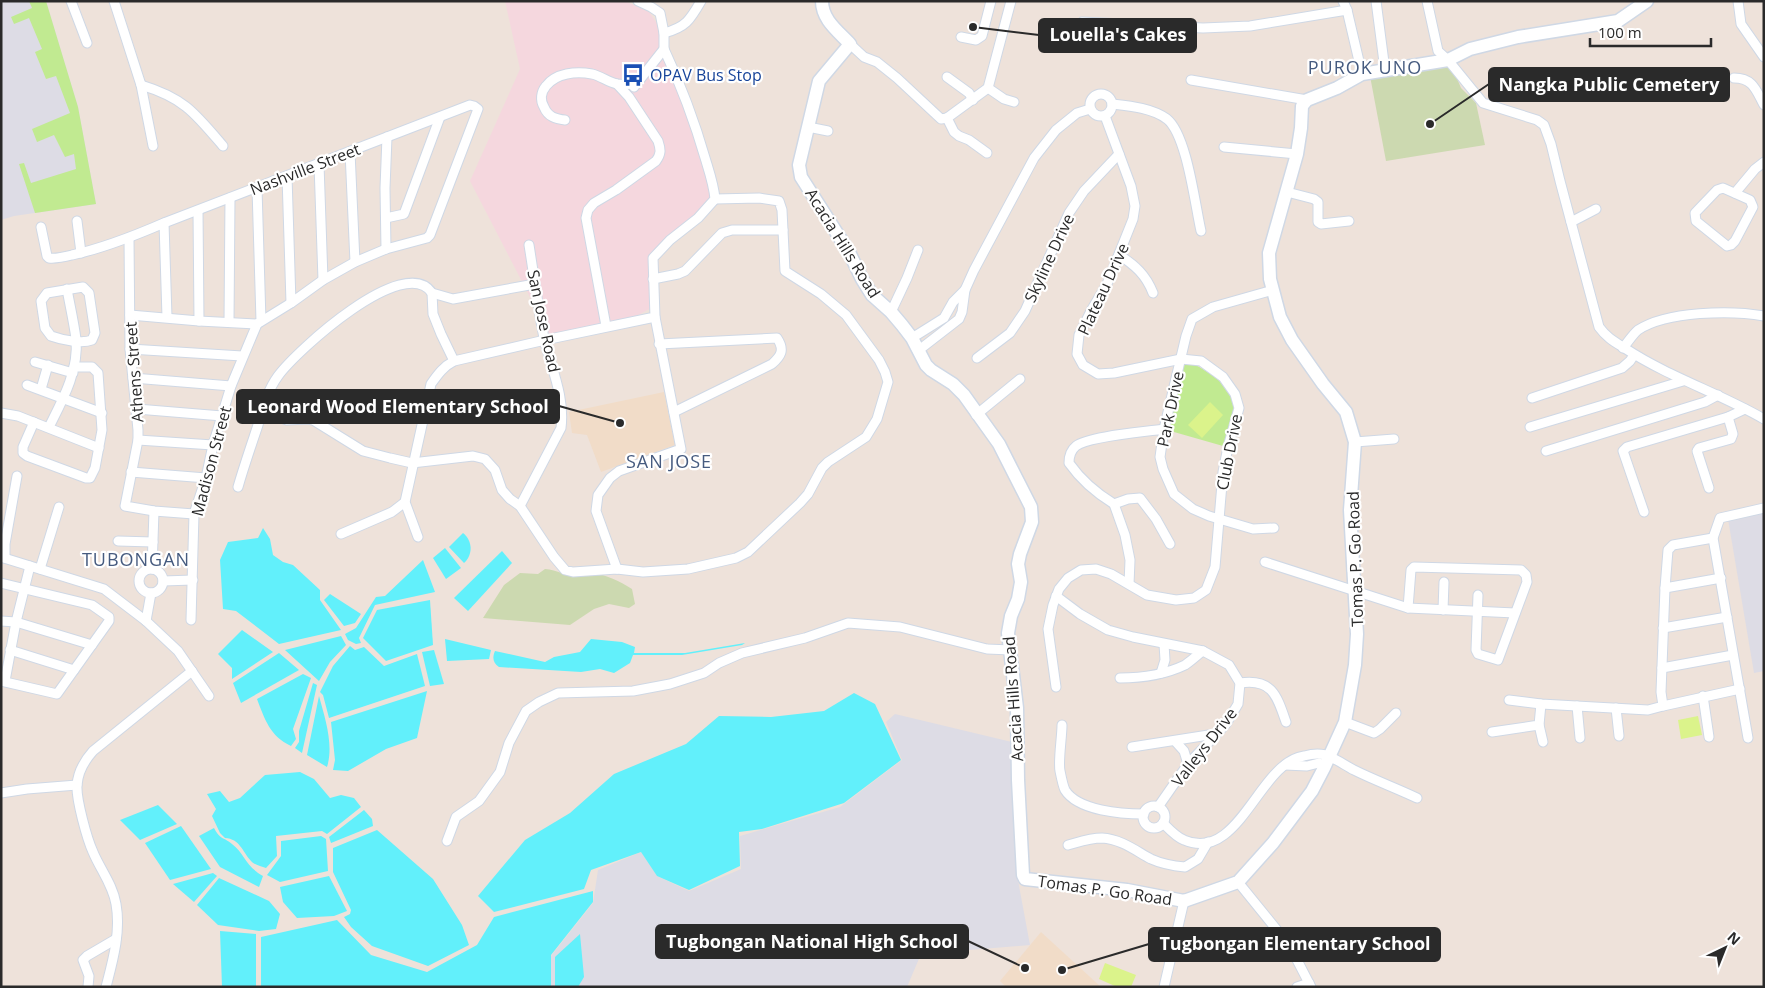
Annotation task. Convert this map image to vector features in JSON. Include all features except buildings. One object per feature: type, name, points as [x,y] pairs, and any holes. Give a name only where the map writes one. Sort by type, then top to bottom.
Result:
[{"type":"street","points":[[71,1],[87,43]]},
{"type":"street","points":[[114,1],[141,85],[153,146]]},
{"type":"street","points":[[638,1],[660,13],[664,33],[664,48],[676,74],[699,136],[715,199]]},
{"type":"street","points":[[664,33],[684,26],[701,1]]},
{"type":"street","points":[[822,1],[822,10],[826,18],[850,44],[864,57],[877,62],[897,78],[941,118],[947,118],[988,88],[1011,1]]},
{"type":"street","points":[[961,37],[976,40],[982,36],[991,1]]},
{"type":"street","points":[[1342,1],[1347,10],[1362,74]]},
{"type":"street","points":[[1376,1],[1385,70]]},
{"type":"street","points":[[1427,1],[1438,51],[1448,60],[1483,103],[1537,120],[1544,125],[1551,144],[1599,327],[1610,340],[1644,362],[1718,395],[1764,419]]},
{"type":"street","points":[[1191,80],[1307,100],[1337,88],[1362,74],[1448,60],[1465,51],[1518,37],[1618,21],[1647,1]]},
{"type":"street","points":[[1738,1],[1741,24],[1760,48],[1764,57]]},
{"type":"street","points":[[1082,22],[1203,28],[1250,26],[1347,10]]},
{"type":"street","name":"Acacia Hills Road","points":[[850,44],[819,81],[799,166],[800,177],[850,252],[862,279],[872,295],[891,312],[912,338],[926,365],[953,384],[964,395],[976,415],[999,444],[1031,507],[1032,522],[1018,564],[1021,582],[1018,599],[1011,616],[1008,633],[1017,708],[1020,828],[1023,875],[1025,879]]},
{"type":"street","points":[[629,97],[636,84],[664,48]]},
{"type":"street","points":[[566,120],[555,119],[544,108],[541,100],[544,88],[552,79],[571,73],[592,74],[617,84],[636,84]]},
{"type":"street","points":[[947,77],[969,93],[973,100]]},
{"type":"street","points":[[1734,78],[1749,80],[1764,105]]},
{"type":"street","points":[[606,326],[586,218],[588,210],[656,161],[661,149],[658,141],[629,97],[617,84]]},
{"type":"street","points":[[141,85],[161,91],[185,104],[223,146]]},
{"type":"street","points":[[988,88],[1004,99],[1014,102]]},
{"type":"street","points":[[1099,94],[1108,96],[1112,104],[1110,111],[1105,116],[1095,115],[1090,109],[1090,101],[1099,94]]},
{"type":"street","name":"Tomas P. Go Road","points":[[1025,879],[1127,890],[1184,901],[1238,882],[1274,843],[1312,791],[1323,761],[1345,722],[1355,665],[1357,634],[1350,510],[1355,442],[1346,412],[1292,340],[1280,317],[1270,279],[1269,253],[1297,154],[1302,106],[1307,100]]},
{"type":"street","points":[[1112,104],[1147,110],[1165,118],[1174,126],[1183,146],[1201,231]]},
{"type":"street","name":"Nashville Street","points":[[41,227],[48,258],[55,259],[81,253],[129,238],[470,105],[476,107],[478,112],[430,235],[427,238],[386,249]]},
{"type":"street","points":[[919,350],[954,325],[959,319],[962,312],[965,290],[974,270],[1034,158],[1056,130],[1077,113],[1090,109]]},
{"type":"street","name":"Plateau Drive","points":[[1105,116],[1131,186],[1135,206],[1133,219],[1107,284],[1092,309],[1080,335],[1077,354],[1083,365],[1098,374],[1114,373],[1181,359]]},
{"type":"street","points":[[386,218],[401,216],[405,213],[440,117]]},
{"type":"street","points":[[947,118],[954,132],[970,140],[987,153]]},
{"type":"street","points":[[808,127],[828,131]]},
{"type":"street","points":[[130,315],[199,321],[259,322],[323,280],[355,262],[386,249],[387,137]]},
{"type":"street","points":[[1224,147],[1297,154]]},
{"type":"street","points":[[350,152],[355,262]]},
{"type":"street","name":"Skyline Drive","points":[[976,358],[1010,333],[1025,311],[1069,213],[1084,191],[1119,154]]},
{"type":"street","points":[[318,164],[323,280]]},
{"type":"street","points":[[1736,192],[1762,165]]},
{"type":"street","points":[[287,176],[291,302]]},
{"type":"street","points":[[257,188],[259,322]]},
{"type":"street","points":[[1723,188],[1736,192],[1750,200],[1753,207],[1735,241],[1727,246],[1696,221],[1694,216],[1720,189],[1723,188]]},
{"type":"street","points":[[1287,192],[1318,202],[1318,222],[1321,224],[1349,221]]},
{"type":"street","points":[[229,322],[230,198]]},
{"type":"street","points":[[262,411],[287,420],[314,420],[364,451],[412,463],[473,456],[485,460],[495,470],[502,490],[520,506],[554,558],[565,570],[573,572],[617,569],[643,572],[688,569],[736,558],[748,552],[800,503],[808,494],[822,468],[828,462],[866,437],[877,419],[888,382],[879,360],[846,315],[821,294],[785,271],[782,210],[779,201],[759,198],[715,199],[698,218],[670,240],[653,258],[654,317],[681,449],[619,471],[610,478],[598,496],[596,511],[617,569]]},
{"type":"street","points":[[1571,222],[1596,209]]},
{"type":"street","points":[[198,210],[199,321]]},
{"type":"street","points":[[77,221],[81,253]]},
{"type":"street","points":[[164,223],[167,318]]},
{"type":"street","points":[[653,279],[685,271],[722,233],[732,230],[783,230]]},
{"type":"street","name":"Athens Street","points":[[129,238],[130,349],[137,409],[138,440],[125,504],[127,507],[154,511]]},
{"type":"street","name":"San Jose Road","points":[[520,506],[561,428],[563,415],[559,389],[545,340],[529,246]]},
{"type":"street","points":[[891,312],[918,250]]},
{"type":"street","points":[[1119,255],[1135,264],[1149,282],[1153,292]]},
{"type":"street","points":[[238,487],[267,395],[278,376],[303,349],[346,313],[373,296],[410,282],[420,283],[428,287],[432,293],[433,314],[454,361]]},
{"type":"street","points":[[432,293],[453,298],[535,284]]},
{"type":"street","points":[[83,287],[89,294],[95,333],[92,340],[76,340],[51,336],[45,328],[41,301],[47,293],[83,287]]},
{"type":"street","points":[[48,427],[64,398],[73,370],[76,340],[67,289]]},
{"type":"street","points":[[912,338],[944,318],[953,302],[965,290]]},
{"type":"street","name":"Park Drive","points":[[1273,290],[1213,307],[1192,319],[1164,429],[1160,457],[1174,494],[1193,509],[1253,529],[1274,528]]},
{"type":"street","points":[[1623,348],[1638,330],[1681,316],[1734,312],[1764,316]]},
{"type":"street","points":[[418,537],[405,502],[430,384],[446,365],[454,361],[545,340],[654,317]]},
{"type":"street","points":[[944,318],[954,325]]},
{"type":"street","name":"Madison Street","points":[[191,620],[194,514],[206,478],[213,445],[231,386],[242,356],[259,322]]},
{"type":"street","points":[[659,344],[777,338],[781,344],[780,357],[772,364],[674,412]]},
{"type":"street","points":[[130,349],[242,356]]},
{"type":"street","points":[[1532,398],[1622,368],[1630,362],[1634,355]]},
{"type":"street","name":"Club Drive","points":[[1056,596],[1068,578],[1081,570],[1096,569],[1111,574],[1147,595],[1176,600],[1194,598],[1206,590],[1215,567],[1223,472],[1239,408],[1234,394],[1222,377],[1201,361],[1181,359]]},
{"type":"street","points":[[34,422],[23,447],[23,453],[90,478],[93,474],[102,430],[98,373],[92,367],[73,370],[36,362]]},
{"type":"street","points":[[41,389],[48,365]]},
{"type":"street","points":[[133,378],[231,386]]},
{"type":"street","points":[[976,415],[1020,379]]},
{"type":"street","points":[[1530,427],[1683,381]]},
{"type":"street","points":[[27,385],[102,413]]},
{"type":"street","points":[[1546,451],[1705,402],[1718,395]]},
{"type":"street","points":[[137,409],[222,416]]},
{"type":"street","points":[[1644,512],[1623,451],[1627,447],[1728,417],[1744,409]]},
{"type":"street","points":[[1,412],[48,427],[99,448]]},
{"type":"street","points":[[1710,488],[1697,451],[1699,448],[1731,439],[1732,434],[1728,417]]},
{"type":"street","points":[[1129,584],[1130,560],[1125,535],[1114,504],[1102,497],[1079,476],[1069,463],[1069,455],[1078,444],[1097,439],[1164,429]]},
{"type":"street","points":[[1355,442],[1394,439]]},
{"type":"street","points":[[138,440],[213,445]]},
{"type":"street","points":[[131,472],[206,478]]},
{"type":"street","points":[[17,476],[3,557],[104,589],[146,621],[178,651],[209,696]]},
{"type":"street","points":[[1114,504],[1128,499],[1140,498],[1156,519],[1170,544]]},
{"type":"street","points":[[340,534],[392,512],[405,502]]},
{"type":"street","points":[[40,569],[59,507]]},
{"type":"street","points":[[1748,738],[1714,538],[1720,518],[1764,508]]},
{"type":"street","points":[[152,569],[154,511],[194,514]]},
{"type":"street","points":[[1663,706],[1662,668],[1667,554],[1673,545],[1714,538]]},
{"type":"street","points":[[118,542],[153,542]]},
{"type":"street","points":[[1265,562],[1408,608],[1515,613]]},
{"type":"street","points":[[1,583],[25,588],[92,605],[107,615],[109,621],[57,694],[3,681],[16,622],[25,588],[30,566]]},
{"type":"street","points":[[1408,608],[1411,570],[1414,567],[1521,570],[1526,574],[1527,582],[1500,658],[1497,660],[1481,656],[1477,653],[1478,595]]},
{"type":"street","points":[[152,569],[158,571],[162,576],[163,582],[157,592],[151,593],[145,591],[140,586],[139,580],[141,574],[146,570],[152,569]]},
{"type":"street","points":[[1665,588],[1721,578]]},
{"type":"street","points":[[163,582],[193,580]]},
{"type":"street","points":[[1443,610],[1444,582]]},
{"type":"street","points":[[146,621],[151,593]]},
{"type":"street","points":[[1056,687],[1048,628],[1056,596],[1080,614],[1108,630],[1164,644],[1203,651],[1229,665],[1240,682],[1254,681],[1268,687],[1278,698],[1286,722]]},
{"type":"street","points":[[1664,628],[1727,617]]},
{"type":"street","points":[[1,621],[16,622],[92,645]]},
{"type":"street","points":[[447,841],[456,817],[479,801],[500,772],[509,743],[526,711],[558,693],[633,692],[670,684],[704,673],[719,663],[742,653],[805,638],[848,623],[900,627],[986,649],[1011,650]]},
{"type":"street","points":[[1161,673],[1166,660],[1164,644]]},
{"type":"street","points":[[10,650],[74,670]]},
{"type":"street","points":[[1120,678],[1147,677],[1161,673],[1185,664],[1203,651]]},
{"type":"street","points":[[1662,668],[1733,655]]},
{"type":"street","points":[[106,987],[115,954],[116,903],[110,885],[92,851],[84,823],[77,785],[84,762],[103,741],[192,671]]},
{"type":"street","name":"Valleys Drive","points":[[1158,808],[1188,764],[1226,724],[1238,704],[1240,682]]},
{"type":"street","points":[[1510,700],[1541,704],[1648,710],[1740,689]]},
{"type":"street","points":[[1703,696],[1709,738]]},
{"type":"street","points":[[1541,704],[1539,725],[1543,742]]},
{"type":"street","points":[[1577,706],[1580,738]]},
{"type":"street","points":[[1616,708],[1619,736]]},
{"type":"street","points":[[1345,722],[1374,732],[1380,729],[1396,713]]},
{"type":"street","points":[[1062,725],[1060,770],[1065,790],[1078,801],[1095,808],[1130,814],[1144,814],[1150,808],[1158,808],[1165,815],[1163,823],[1156,828],[1148,826],[1144,820],[1144,814]]},
{"type":"street","points":[[1492,732],[1539,725]]},
{"type":"street","points":[[1132,747],[1215,734]]},
{"type":"street","points":[[1175,741],[1184,751],[1188,764]]},
{"type":"street","points":[[1163,823],[1183,840],[1198,843],[1208,842],[1219,837],[1236,824],[1252,806],[1277,771],[1285,765],[1307,766],[1323,761],[1352,769],[1417,798]]},
{"type":"street","points":[[1,793],[77,785]]},
{"type":"street","points":[[1068,845],[1103,838],[1129,846],[1153,860],[1185,868],[1198,859],[1208,842]]},
{"type":"street","points":[[1238,882],[1281,935],[1296,958],[1310,985],[1297,987]]},
{"type":"street","name":"Tomas P. Go Road","points":[[1164,987],[1184,901]]},
{"type":"street","points":[[88,987],[89,976],[83,960],[116,939]]},
{"type":"shaded area","points":[[1,1],[46,1],[78,107],[96,204],[14,216],[1,220]]},
{"type":"shaded area","points":[[505,1],[625,1],[649,12],[660,28],[666,59],[713,191],[700,215],[650,257],[651,308],[633,318],[549,334],[470,181],[520,69]]},
{"type":"shaded area","points":[[664,392],[675,445],[601,472],[587,435],[572,433],[569,412]]},
{"type":"shaded area","points":[[1764,511],[1764,671],[1754,673],[1728,519]]},
{"type":"shaded area","points":[[895,714],[1016,743],[1017,875],[1030,945],[921,954],[907,987],[551,987],[551,956],[593,903],[598,870],[641,852],[657,876],[689,891],[741,869],[740,836],[840,807],[902,760],[886,722]]},
{"type":"shaded area","points":[[1041,932],[1101,987],[1006,987],[1000,981]]},
{"type":"green space","points":[[29,1],[46,1],[78,107],[96,204],[35,213],[19,164],[24,163],[31,183],[76,169],[74,154],[65,157],[54,135],[37,142],[32,129],[70,113],[56,76],[46,79],[35,52],[42,49],[29,18],[14,24],[11,17],[32,8]]},
{"type":"green space","points":[[1446,64],[1453,69],[1461,88],[1476,103],[1485,145],[1386,161],[1370,76]]},
{"type":"green space","points":[[1192,363],[1225,386],[1233,399],[1233,415],[1223,446],[1167,430],[1184,364]]},
{"type":"green space","points":[[1210,402],[1223,415],[1202,438],[1188,425]]},
{"type":"green space","points":[[545,569],[573,576],[599,574],[611,578],[632,589],[635,604],[629,608],[609,604],[594,609],[570,625],[483,618],[504,585],[520,573],[538,574]]},
{"type":"green space","points":[[1698,716],[1702,735],[1681,739],[1678,720]]},
{"type":"green space","points":[[1105,963],[1136,975],[1131,987],[1117,987],[1099,979]]},
{"type":"water","points":[[263,528],[270,539],[273,555],[283,562],[293,565],[320,590],[320,600],[341,630],[279,644],[236,611],[223,609],[220,560],[228,542],[258,538]]},
{"type":"water","points":[[463,533],[469,540],[471,548],[469,556],[464,563],[449,547]]},
{"type":"water","points":[[445,548],[461,568],[446,579],[433,558]]},
{"type":"water","points":[[502,551],[512,563],[468,611],[454,598]]},
{"type":"water","points":[[423,560],[435,592],[375,605],[359,638],[361,643],[356,644],[348,640],[345,634],[356,628],[376,597],[385,596]]},
{"type":"water","points":[[330,594],[361,614],[355,623],[344,626],[324,600]]},
{"type":"water","points":[[430,600],[433,645],[386,661],[363,638],[377,610]]},
{"type":"water","points":[[242,630],[273,652],[232,679],[232,668],[218,654]]},
{"type":"water","points":[[341,636],[346,645],[330,662],[319,681],[285,650]]},
{"type":"water","points":[[445,639],[491,650],[489,659],[447,661]]},
{"type":"water","points":[[591,639],[622,642],[635,647],[634,653],[685,653],[745,643],[682,655],[633,655],[630,663],[614,673],[600,669],[581,672],[499,667],[495,664],[494,660],[495,651],[545,662],[554,657],[580,652]]},
{"type":"water","points":[[350,646],[355,650],[364,647],[384,666],[417,654],[425,686],[329,718],[323,695],[320,692],[333,666]]},
{"type":"water","points":[[434,650],[444,684],[430,686],[422,652]]},
{"type":"water","points":[[279,653],[299,670],[241,703],[233,683]]},
{"type":"water","points":[[303,674],[311,678],[293,729],[296,739],[291,746],[278,737],[269,727],[257,699]]},
{"type":"water","points":[[313,683],[317,685],[302,753],[295,748],[299,742],[299,731]]},
{"type":"water","points":[[427,691],[417,738],[386,749],[348,771],[333,770],[335,760],[331,722]]},
{"type":"water","points":[[854,693],[875,704],[901,760],[844,803],[762,829],[739,832],[740,866],[689,890],[657,876],[641,852],[591,870],[584,889],[494,912],[478,896],[525,840],[570,813],[614,774],[686,744],[719,716],[771,717],[824,711]]},
{"type":"water","points":[[319,696],[329,741],[330,750],[327,767],[307,755]]},
{"type":"water","points":[[300,772],[314,779],[330,798],[341,795],[354,798],[361,807],[327,834],[322,831],[276,836],[277,856],[266,868],[256,864],[251,861],[237,843],[225,838],[220,833],[212,816],[216,809],[207,794],[220,791],[229,802],[240,798],[265,775]]},
{"type":"water","points":[[158,805],[177,824],[140,840],[120,820]]},
{"type":"water","points":[[364,810],[372,819],[373,826],[331,843],[329,837]]},
{"type":"water","points":[[181,826],[211,869],[170,880],[145,843]]},
{"type":"water","points":[[214,828],[220,836],[236,848],[252,868],[263,876],[259,887],[220,867],[199,836]]},
{"type":"water","points":[[377,830],[433,879],[462,925],[469,945],[428,966],[372,946],[351,927],[344,917],[350,914],[351,910],[333,872],[333,848]]},
{"type":"water","points":[[321,836],[326,839],[328,871],[280,882],[267,875],[281,856],[281,841]]},
{"type":"water","points":[[213,873],[217,876],[194,902],[173,884]]},
{"type":"water","points":[[329,876],[347,911],[334,916],[297,918],[283,902],[280,887]]},
{"type":"water","points":[[219,878],[269,901],[280,914],[276,929],[259,931],[218,925],[197,905]]},
{"type":"water","points":[[593,891],[593,902],[551,955],[551,987],[261,987],[261,937],[337,920],[371,955],[427,972],[477,945],[494,917]]},
{"type":"water","points":[[220,931],[256,934],[256,987],[222,987]]},
{"type":"water","points":[[580,934],[584,977],[578,987],[555,987],[555,957]]},
{"type":"place","name":"Louella's Cakes","points":[[973,27]]},
{"type":"place","name":"OPAV Bus Stop","points":[[633,75]]},
{"type":"place","name":"Nangka Public Cemetery","points":[[1430,124]]},
{"type":"place","name":"Leonard Wood Elementary School","points":[[620,423]]},
{"type":"place","name":"Tugbongan National High School","points":[[1025,968]]},
{"type":"place","name":"Tugbongan Elementary School","points":[[1062,970]]},
{"type":"district","name":"PUROK UNO","points":[[1365,67]]},
{"type":"district","name":"SAN JOSE","points":[[669,461]]},
{"type":"district","name":"TUBONGAN","points":[[136,559]]}]
